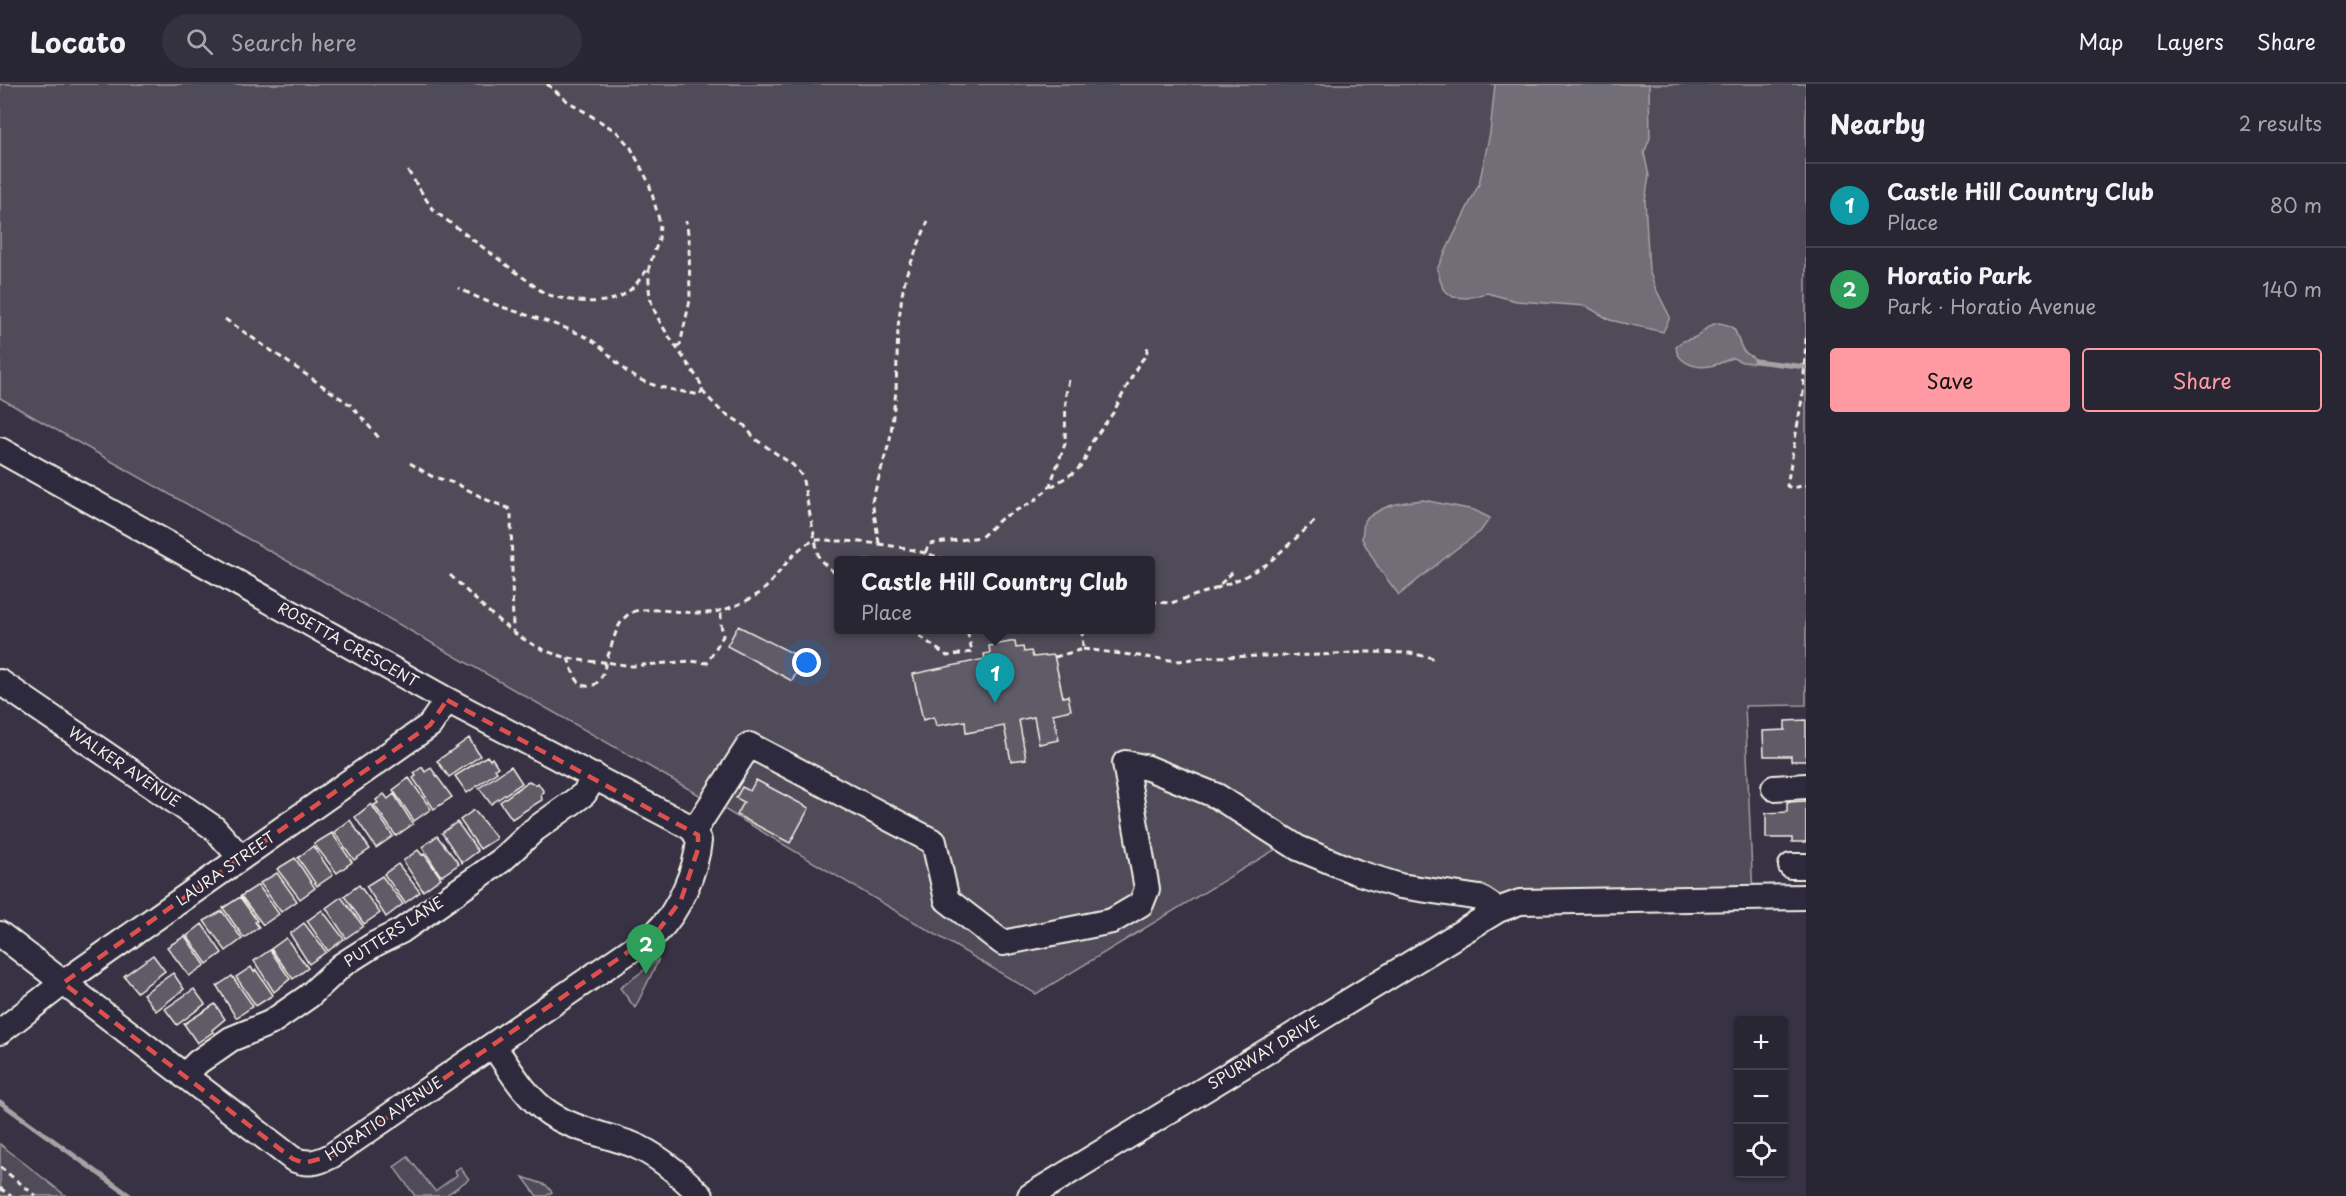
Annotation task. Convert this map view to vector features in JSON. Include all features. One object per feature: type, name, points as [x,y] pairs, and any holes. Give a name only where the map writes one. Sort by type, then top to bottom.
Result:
[{"type":"street","name":"ROSETTA CRESCENT","points":[[0,450],[447,700],[595,776],[696,833]]},
{"type":"street","name":"WALKER AVENUE","points":[[0,682],[214,828],[241,858]]},
{"type":"street","name":"LAURA STREET","points":[[0,1032],[63,983],[430,725],[447,700]]},
{"type":"street","points":[[696,833],[749,745],[934,842],[947,900],[1003,943],[1112,921],[1142,904],[1147,889],[1125,763],[1148,768],[1217,796],[1298,848],[1346,868],[1400,886],[1480,898],[1498,909]]},
{"type":"street","name":"PUTTERS LANE","points":[[184,1076],[198,1062],[231,1039],[270,1023],[309,996],[342,965],[401,931],[502,860],[534,830],[584,794],[595,776]]},
{"type":"street","points":[[1774,788],[1806,786]]},
{"type":"street","name":"HORATIO AVENUE","points":[[0,934],[292,1159],[311,1163],[331,1156],[657,932],[667,922],[681,900],[698,849],[696,833]]},
{"type":"street","name":"SPURWAY DRIVE","points":[[1030,1196],[1498,909],[1520,902],[1806,897]]},
{"type":"street","points":[[493,1045],[533,1100],[548,1112],[570,1124],[634,1145],[660,1160],[701,1196]]},
{"type":"path","points":[[408,171],[433,210],[544,293],[559,299],[606,301],[623,296],[639,281],[649,267],[659,239],[660,223],[649,183],[631,148],[617,132],[566,100],[547,84]]},
{"type":"path","points":[[677,346],[680,345],[690,300],[689,238],[686,221]]},
{"type":"path","points":[[879,543],[873,501],[890,440],[896,391],[898,327],[902,295],[906,275],[928,221]]},
{"type":"path","points":[[649,267],[651,301],[658,319],[694,371],[703,388],[702,391],[721,411],[744,425],[755,439],[793,465],[802,476],[819,559],[834,572]]},
{"type":"path","points":[[459,288],[480,300],[520,312],[590,339],[642,381],[700,395],[702,391]]},
{"type":"path","points":[[225,319],[352,406],[379,438]]},
{"type":"path","points":[[1806,338],[1803,393],[1787,486],[1792,488],[1806,485]]},
{"type":"path","points":[[925,553],[929,544],[981,537],[1002,518],[1034,501],[1049,488],[1076,471],[1084,462],[1091,443],[1113,412],[1138,365],[1146,355],[1148,346]]},
{"type":"path","points":[[1049,488],[1065,444],[1066,393],[1069,380]]},
{"type":"path","points":[[410,463],[431,476],[457,484],[508,508],[511,513],[513,631]]},
{"type":"path","points":[[1155,602],[1171,603],[1244,577],[1267,564],[1316,521]]},
{"type":"path","points":[[568,658],[574,675],[581,684],[588,686],[596,684],[603,676],[605,662],[615,636],[624,620],[634,611],[643,609],[690,614],[721,610],[760,592],[796,553],[815,540],[879,543],[934,556]]},
{"type":"path","points":[[1215,589],[1233,572]]},
{"type":"path","points":[[450,574],[525,642],[568,658],[632,666],[691,661],[707,663],[723,636],[721,610]]},
{"type":"path","points":[[917,634],[947,656],[972,652],[969,634]]},
{"type":"path","points":[[1082,634],[1083,649]]},
{"type":"path","points":[[1055,657],[1083,649],[1178,661],[1209,657],[1367,652],[1410,653],[1434,658]]},
{"type":"path","points":[[0,1167],[36,1196]]},
{"type":"path","points":[[0,1188],[11,1196]]},
{"type":"highlighted area","points":[[447,700],[698,835],[698,849],[681,900],[657,932],[331,1156],[304,1163],[293,1159],[63,983],[430,725]]},
{"type":"shaded area","points":[[0,84],[1806,84],[1806,705],[1745,706],[1753,898],[1477,895],[1396,883],[1299,835],[1036,994],[717,805],[0,398]]},
{"type":"shaded area","points":[[1495,84],[1649,84],[1650,138],[1644,153],[1649,176],[1645,201],[1649,270],[1670,317],[1663,332],[1610,320],[1586,306],[1516,301],[1487,293],[1467,298],[1453,297],[1443,289],[1437,269],[1479,184],[1490,133]]},
{"type":"shaded area","points":[[1719,323],[1734,329],[1740,345],[1747,354],[1755,359],[1754,363],[1742,362],[1733,358],[1704,367],[1687,363],[1679,356],[1676,346],[1678,344],[1696,337],[1710,326]]},
{"type":"shaded area","points":[[1423,500],[1474,510],[1490,518],[1480,532],[1399,595],[1378,567],[1362,539],[1364,521],[1392,505]]},
{"type":"shaded area","points":[[659,959],[635,1008],[620,988]]},
{"type":"shaded area","points":[[0,1144],[66,1196],[0,1196]]},
{"type":"shaded area","points":[[408,1157],[435,1191],[457,1175],[455,1171],[460,1167],[469,1179],[445,1196],[415,1196],[394,1167]]},
{"type":"shaded area","points":[[523,1177],[546,1185],[552,1192],[546,1196],[537,1196]]},
{"type":"building","points":[[738,626],[804,659],[792,681],[727,646]]},
{"type":"building","points":[[1015,641],[1016,648],[1023,647],[1024,652],[1031,651],[1033,657],[1054,655],[1063,697],[1068,696],[1071,710],[1053,714],[1059,740],[1039,744],[1034,717],[1019,720],[1026,759],[1011,761],[1004,726],[966,733],[965,721],[936,726],[934,717],[923,720],[913,674],[985,659],[984,654],[990,653],[989,646]]},
{"type":"building","points":[[1806,720],[1806,761],[1791,761],[1791,756],[1764,756],[1763,731],[1785,730],[1785,721]]},
{"type":"building","points":[[469,738],[480,756],[449,777],[437,761]]},
{"type":"building","points":[[487,756],[490,760],[492,758],[498,767],[495,769],[497,772],[467,793],[455,776]]},
{"type":"building","points":[[511,766],[522,783],[491,804],[479,788]]},
{"type":"building","points":[[422,767],[425,772],[431,768],[452,797],[434,809],[413,778],[416,776],[414,773]]},
{"type":"building","points":[[409,778],[431,809],[414,821],[393,790]]},
{"type":"building","points":[[756,780],[809,808],[790,843],[737,815],[744,802],[736,798],[742,787],[750,791]]},
{"type":"building","points":[[529,781],[536,785],[538,783],[544,792],[541,794],[542,800],[512,819],[500,802]]},
{"type":"building","points":[[384,794],[388,799],[394,794],[413,824],[396,836],[374,805],[378,803],[376,800]]},
{"type":"building","points":[[1806,801],[1806,842],[1792,842],[1792,838],[1766,838],[1766,813],[1787,812],[1787,802]]},
{"type":"building","points":[[371,804],[393,836],[376,848],[355,817]]},
{"type":"building","points":[[474,810],[496,839],[480,849],[460,820]]},
{"type":"building","points":[[350,820],[370,849],[354,860],[334,832]]},
{"type":"building","points":[[457,822],[478,851],[462,863],[442,833]]},
{"type":"building","points":[[332,833],[352,862],[337,873],[314,844]]},
{"type":"building","points":[[437,836],[459,864],[443,875],[440,875],[422,847]]},
{"type":"building","points":[[313,846],[333,875],[317,886],[298,858]]},
{"type":"building","points":[[418,850],[422,855],[424,854],[441,878],[423,891],[403,861]]},
{"type":"building","points":[[295,858],[315,888],[300,899],[277,869]]},
{"type":"building","points":[[398,864],[420,892],[405,903],[384,874]]},
{"type":"building","points":[[277,873],[297,901],[281,912],[260,883]]},
{"type":"building","points":[[382,876],[403,904],[386,917],[366,886]]},
{"type":"building","points":[[258,885],[279,914],[263,925],[241,896]]},
{"type":"building","points":[[359,885],[380,913],[364,924],[344,896]]},
{"type":"building","points":[[240,897],[259,927],[244,938],[223,908]]},
{"type":"building","points":[[341,897],[363,926],[346,938],[326,908]]},
{"type":"building","points":[[322,910],[344,939],[328,951],[307,921]]},
{"type":"building","points":[[222,911],[242,939],[226,951],[204,921]]},
{"type":"building","points":[[304,923],[326,952],[309,964],[290,934]]},
{"type":"building","points":[[202,924],[222,953],[207,964],[187,936]]},
{"type":"building","points":[[185,936],[205,965],[189,976],[167,947]]},
{"type":"building","points":[[286,938],[308,968],[293,979],[271,949]]},
{"type":"building","points":[[270,950],[290,979],[274,992],[254,961]]},
{"type":"building","points":[[153,955],[165,971],[137,992],[124,976]]},
{"type":"building","points":[[251,967],[254,972],[256,970],[273,995],[256,1006],[236,977]]},
{"type":"building","points":[[173,973],[184,989],[156,1011],[143,994]]},
{"type":"building","points":[[232,976],[253,1006],[236,1018],[217,986]]},
{"type":"building","points":[[194,989],[205,1004],[177,1025],[165,1009]]},
{"type":"building","points":[[215,1004],[225,1019],[212,1030],[213,1032],[197,1043],[184,1024]]},
{"type":"waterway","points":[[1755,361],[1806,367]]},
{"type":"waterway","points":[[0,1102],[130,1196]]},
{"type":"place","name":"Castle Hill Country Club","points":[[995,703]]},
{"type":"place","name":"Horatio Park","points":[[646,974]]}]
